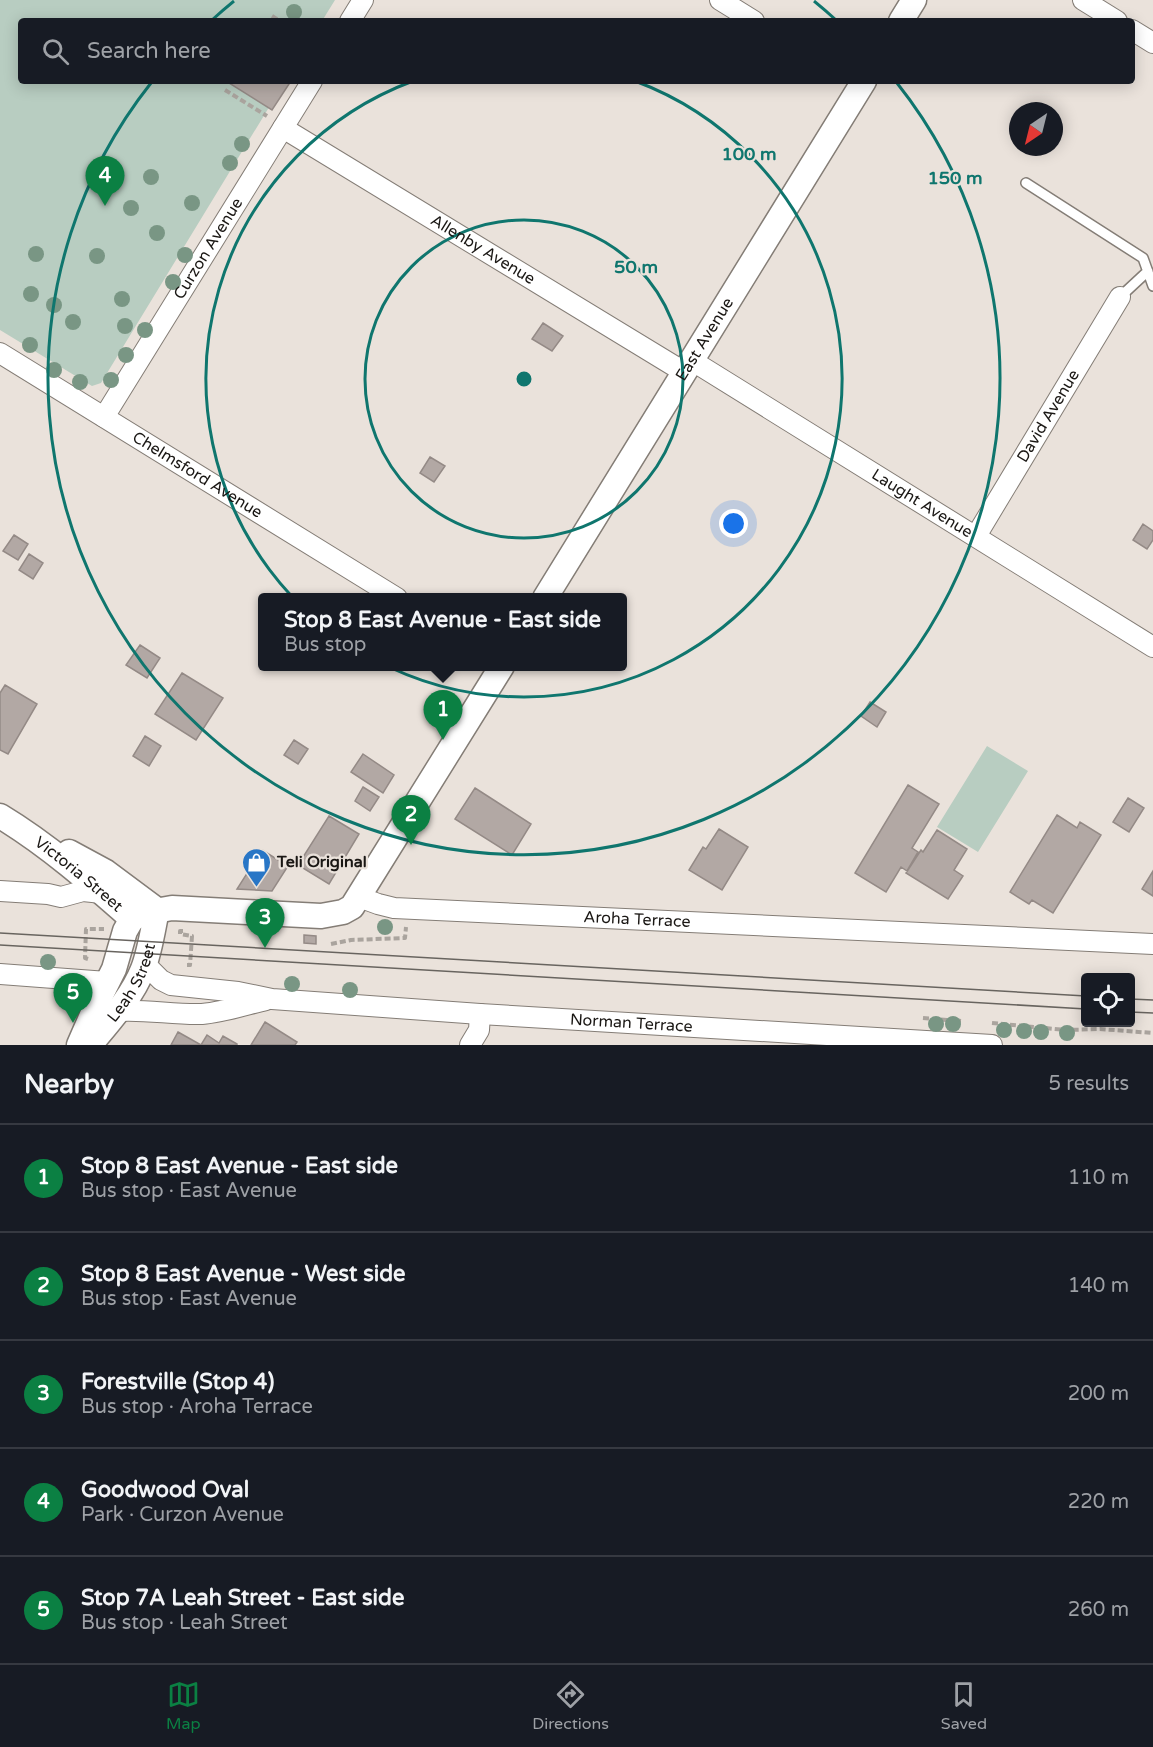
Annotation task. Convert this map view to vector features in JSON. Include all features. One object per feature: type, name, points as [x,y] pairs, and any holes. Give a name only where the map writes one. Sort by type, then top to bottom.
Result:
[{"type":"street","points":[[352,18],[363,0]]},
{"type":"street","points":[[720,0],[749,18]]},
{"type":"street","points":[[903,18],[914,0]]},
{"type":"street","points":[[1083,0],[1112,18]]},
{"type":"street","points":[[1135,32],[1153,43]]},
{"type":"street","name":"Curzon Avenue","points":[[104,417],[310,84]]},
{"type":"street","name":"East Avenue","points":[[547,593],[857,84]]},
{"type":"street","name":"Allenby Avenue","points":[[284,127],[687,366]]},
{"type":"street","name":"David Avenue","points":[[976,536],[1120,297]]},
{"type":"street","name":"Chelmsford Avenue","points":[[0,352],[391,593]]},
{"type":"street","name":"Laught Avenue","points":[[687,366],[976,536],[1153,647]]},
{"type":"street","points":[[132,919],[157,910],[180,908],[321,916],[348,910],[359,897],[499,671]]},
{"type":"street","name":"Victoria Street","points":[[0,816],[24,831],[132,919]]},
{"type":"street","name":"Victoria Street","points":[[24,831],[106,872],[157,910]]},
{"type":"street","points":[[0,891],[65,897],[87,890],[102,893]]},
{"type":"street","name":"Aroha Terrace","points":[[359,897],[394,908],[1153,944]]},
{"type":"street","name":"Leah Street","points":[[90,1045],[118,1011],[136,983],[145,964],[157,910]]},
{"type":"street","name":"Leah Street","points":[[79,1045],[117,961],[125,931],[132,919]]},
{"type":"street","name":"Norman Terrace","points":[[145,964],[161,980],[171,985],[238,992],[272,999],[892,1042],[992,1045]]},
{"type":"street","points":[[0,974],[107,982]]},
{"type":"street","name":"Norman Terrace","points":[[118,1011],[144,1010],[202,1014],[272,999]]},
{"type":"street","points":[[470,1045],[479,1030],[480,1014]]},
{"type":"lane","points":[[1026,183],[1143,258],[1153,286]]},
{"type":"lane","points":[[1120,297],[1148,271]]},
{"type":"path","points":[[225,90],[284,127]]},
{"type":"path","points":[[85,963],[91,961],[85,958],[86,929],[107,930],[107,926],[99,925]]},
{"type":"path","points":[[192,932],[180,931],[180,934],[192,936],[190,965],[184,967],[190,970],[190,975],[205,976],[205,988]]},
{"type":"green space","points":[[0,0],[335,0],[324,18],[18,18],[18,84],[283,84],[101,383],[92,386],[0,330]]},
{"type":"green space","points":[[987,746],[1028,771],[978,852],[937,827]]},
{"type":"building","points":[[231,84],[289,84],[272,110]]},
{"type":"building","points":[[543,323],[563,336],[552,351],[532,339]]},
{"type":"building","points":[[430,457],[445,466],[434,482],[420,473]]},
{"type":"building","points":[[1143,524],[1153,531],[1153,540],[1147,549],[1133,540]]},
{"type":"building","points":[[14,535],[28,544],[18,560],[3,551]]},
{"type":"building","points":[[29,554],[43,563],[33,579],[19,570]]},
{"type":"building","points":[[140,645],[160,658],[147,678],[126,665]]},
{"type":"building","points":[[182,673],[223,698],[196,740],[155,714]]},
{"type":"building","points":[[5,685],[37,704],[8,754],[0,750],[0,693]]},
{"type":"building","points":[[870,702],[886,712],[877,727],[861,716]]},
{"type":"building","points":[[145,736],[161,746],[149,766],[133,756]]},
{"type":"building","points":[[294,740],[308,749],[298,764],[284,755]]},
{"type":"building","points":[[363,754],[394,775],[383,793],[351,772]]},
{"type":"building","points":[[908,785],[939,804],[912,848],[918,852],[907,871],[901,867],[886,892],[855,873]]},
{"type":"building","points":[[363,787],[379,797],[370,811],[355,801]]},
{"type":"building","points":[[475,788],[531,824],[512,855],[455,819]]},
{"type":"building","points":[[1128,798],[1144,808],[1129,832],[1113,822]]},
{"type":"building","points":[[1057,815],[1077,828],[1080,822],[1101,835],[1053,913],[1032,900],[1029,904],[1010,892]]},
{"type":"building","points":[[329,816],[359,834],[329,884],[298,865]]},
{"type":"building","points":[[719,829],[748,847],[722,890],[689,870],[703,847],[706,849]]},
{"type":"building","points":[[937,830],[967,849],[954,870],[963,876],[948,899],[906,873]]},
{"type":"building","points":[[262,850],[288,866],[272,891],[237,889]]},
{"type":"building","points":[[1153,871],[1153,896],[1142,889]]},
{"type":"building","points":[[304,935],[316,936],[316,944],[304,943]]},
{"type":"building","points":[[265,1022],[297,1042],[295,1045],[251,1045]]},
{"type":"building","points":[[178,1032],[201,1045],[171,1045]]},
{"type":"building","points":[[207,1035],[219,1043],[223,1036],[237,1044],[237,1045],[201,1045]]},
{"type":"tram line","points":[[0,933],[1081,996]]},
{"type":"tram line","points":[[0,945],[1081,1009]]},
{"type":"tram line","points":[[1135,999],[1153,1000]]},
{"type":"tram line","points":[[1135,1012],[1153,1013]]},
{"type":"place","name":"Goodwood Oval","points":[[105,206]]},
{"type":"place","name":"Stop 8 East Avenue - East side","points":[[443,740]]},
{"type":"place","name":"Stop 8 East Avenue - West side","points":[[411,845]]},
{"type":"place","name":"Teli Original","points":[[256,888]]},
{"type":"place","name":"Forestville (Stop 4)","points":[[265,948]]},
{"type":"place","name":"Stop 7A Leah Street - East side","points":[[73,1023]]}]
